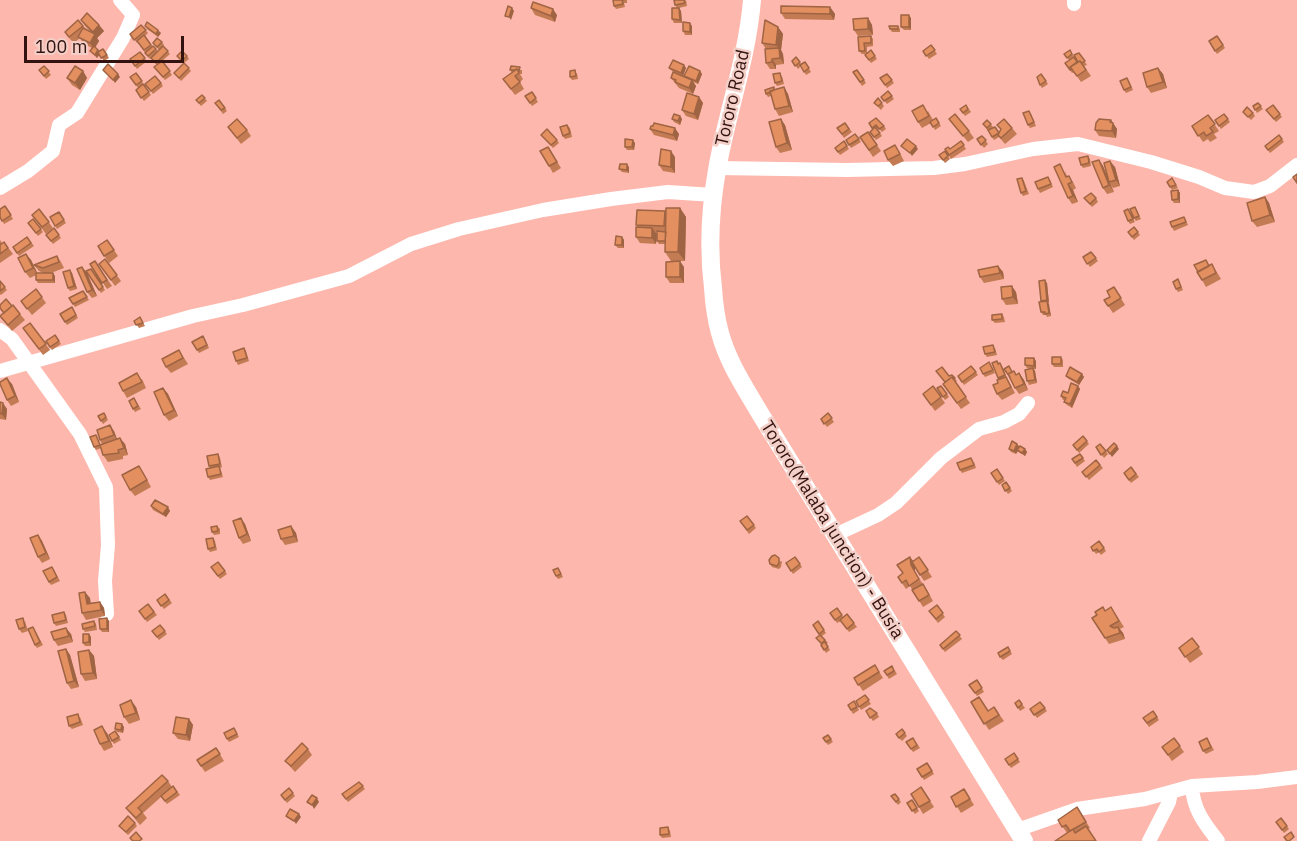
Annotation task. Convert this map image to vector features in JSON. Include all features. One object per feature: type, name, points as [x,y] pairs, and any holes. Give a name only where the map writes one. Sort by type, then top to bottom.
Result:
[{"type":"main road","name":"Tororo Road","points":[[713,195],[717,168],[742,68],[752,0]]},
{"type":"main road","name":"Tororo(Malaba junction) - Busia","points":[[713,195],[710,263],[719,333],[733,367],[1021,836]]},
{"type":"street","points":[[0,188],[28,171],[53,151],[59,125],[77,113],[123,38],[133,15],[120,0]]},
{"type":"street","points":[[717,168],[847,170],[934,168],[965,164],[1033,149],[1078,144],[1151,162],[1225,188],[1254,192],[1270,186],[1297,165]]},
{"type":"street","points":[[0,371],[193,316],[349,276],[411,244],[459,229],[543,210],[611,199],[668,192],[713,195]]},
{"type":"street","points":[[0,330],[12,339],[80,434],[106,487],[107,614]]},
{"type":"street","points":[[835,535],[886,509],[941,458],[979,429],[1004,422],[1019,414],[1028,403]]},
{"type":"street","points":[[1021,836],[1077,809],[1145,799],[1192,786],[1297,777]]},
{"type":"street","points":[[1192,786],[1192,800],[1215,840]]},
{"type":"street","points":[[1149,841],[1169,802],[1171,793]]},
{"type":"building","points":[[613,0],[622,0],[623,4],[614,6]]},
{"type":"building","points":[[674,0],[684,0],[685,3],[675,5]]},
{"type":"building","points":[[533,2],[553,9],[551,16],[531,8]]},
{"type":"building","points":[[508,6],[512,8],[509,17],[505,16]]},
{"type":"building","points":[[781,6],[830,7],[830,14],[781,13]]},
{"type":"building","points":[[672,8],[679,8],[680,20],[672,19]]},
{"type":"building","points":[[87,13],[99,25],[93,32],[81,20]]},
{"type":"building","points":[[901,15],[909,15],[909,27],[901,27]]},
{"type":"building","points":[[868,18],[868,29],[854,30],[853,19]]},
{"type":"building","points":[[78,20],[83,26],[69,37],[65,32]]},
{"type":"building","points":[[765,20],[778,27],[776,45],[762,43]]},
{"type":"building","points":[[147,22],[158,30],[156,34],[145,26]]},
{"type":"building","points":[[683,22],[690,23],[690,32],[683,31]]},
{"type":"building","points":[[141,25],[146,30],[134,40],[130,34]]},
{"type":"building","points":[[889,26],[898,26],[898,29],[890,29]]},
{"type":"building","points":[[83,28],[95,34],[90,43],[78,37]]},
{"type":"building","points":[[144,35],[151,45],[144,50],[137,41]]},
{"type":"building","points":[[871,36],[871,43],[864,43],[865,51],[859,51],[858,37]]},
{"type":"building","points":[[1217,36],[1223,45],[1215,51],[1209,41]]},
{"type":"building","points":[[157,38],[162,42],[157,47],[153,43]]},
{"type":"building","points":[[931,45],[935,50],[926,56],[923,51]]},
{"type":"building","points":[[94,46],[98,50],[95,55],[90,51]]},
{"type":"building","points":[[153,46],[156,49],[148,56],[145,53]]},
{"type":"building","points":[[163,46],[168,51],[156,63],[151,58]]},
{"type":"building","points":[[779,48],[780,58],[766,63],[765,49]]},
{"type":"building","points":[[103,49],[107,55],[101,58],[98,52]]},
{"type":"building","points":[[871,50],[875,56],[869,60],[865,55]]},
{"type":"building","points":[[1070,50],[1072,54],[1067,58],[1064,54]]},
{"type":"building","points":[[182,51],[187,56],[182,61],[177,56]]},
{"type":"building","points":[[140,52],[145,58],[135,66],[130,59]]},
{"type":"building","points":[[1079,53],[1085,61],[1082,63],[1078,62],[1074,55]]},
{"type":"building","points":[[796,57],[800,62],[795,66],[792,61]]},
{"type":"building","points":[[1074,57],[1077,62],[1070,67],[1072,69],[1070,70],[1065,63]]},
{"type":"building","points":[[673,60],[684,65],[681,73],[669,68]]},
{"type":"building","points":[[162,61],[170,71],[163,77],[154,67]]},
{"type":"building","points":[[1080,61],[1086,70],[1077,76],[1070,67]]},
{"type":"building","points":[[805,62],[809,68],[804,72],[800,65]]},
{"type":"building","points":[[184,63],[189,68],[179,78],[174,73]]},
{"type":"building","points":[[108,64],[118,74],[113,80],[103,70]]},
{"type":"building","points":[[44,66],[49,71],[44,76],[39,70]]},
{"type":"building","points":[[75,66],[83,71],[75,83],[67,78]]},
{"type":"building","points":[[511,66],[520,67],[519,71],[510,70]]},
{"type":"building","points":[[689,66],[700,71],[696,81],[684,76]]},
{"type":"building","points":[[1158,68],[1163,82],[1147,87],[1143,73]]},
{"type":"building","points":[[517,69],[519,73],[515,76],[520,82],[511,89],[503,79]]},
{"type":"building","points":[[575,70],[576,76],[570,77],[570,71]]},
{"type":"building","points":[[857,70],[864,80],[860,82],[853,72]]},
{"type":"building","points":[[673,72],[692,80],[689,88],[671,78]]},
{"type":"building","points":[[136,73],[142,81],[136,85],[130,77]]},
{"type":"building","points":[[780,73],[782,81],[775,83],[773,74]]},
{"type":"building","points":[[887,74],[892,80],[885,85],[880,78]]},
{"type":"building","points":[[1041,74],[1046,81],[1040,85],[1037,77]]},
{"type":"building","points":[[155,76],[161,83],[151,91],[145,84]]},
{"type":"building","points":[[1127,78],[1131,87],[1124,90],[1120,81]]},
{"type":"building","points":[[143,84],[149,92],[141,98],[136,90]]},
{"type":"building","points":[[774,87],[774,90],[766,94],[765,90]]},
{"type":"building","points":[[784,87],[789,106],[775,109],[770,91]]},
{"type":"building","points":[[888,91],[892,96],[884,101],[881,97]]},
{"type":"building","points":[[532,92],[536,98],[530,103],[525,96]]},
{"type":"building","points":[[687,93],[699,97],[694,114],[682,110]]},
{"type":"building","points":[[202,95],[205,98],[199,103],[196,100]]},
{"type":"building","points":[[878,98],[882,103],[878,106],[874,103]]},
{"type":"building","points":[[219,100],[225,108],[221,110],[215,103]]},
{"type":"building","points":[[1258,103],[1261,106],[1255,110],[1253,106]]},
{"type":"building","points":[[923,105],[929,116],[918,122],[912,111]]},
{"type":"building","points":[[966,105],[968,109],[963,113],[960,109]]},
{"type":"building","points":[[1273,105],[1280,114],[1274,119],[1266,110]]},
{"type":"building","points":[[1247,107],[1253,113],[1248,117],[1243,112]]},
{"type":"building","points":[[1029,111],[1034,122],[1028,125],[1023,113]]},
{"type":"building","points":[[674,114],[680,116],[678,121],[672,119]]},
{"type":"building","points":[[955,114],[969,131],[963,136],[949,119]]},
{"type":"building","points":[[1224,114],[1228,119],[1219,126],[1215,120]]},
{"type":"building","points":[[1208,115],[1215,124],[1210,128],[1213,132],[1206,136],[1204,132],[1198,136],[1192,126]]},
{"type":"building","points":[[876,118],[884,126],[879,129],[876,125],[872,128],[869,123]]},
{"type":"building","points":[[936,118],[939,123],[933,127],[930,122]]},
{"type":"building","points":[[237,119],[247,130],[237,138],[228,127]]},
{"type":"building","points":[[781,119],[787,143],[776,147],[769,122]]},
{"type":"building","points":[[1004,119],[1012,128],[1001,138],[998,135],[1001,129],[997,125]]},
{"type":"building","points":[[1099,119],[1111,120],[1112,131],[1095,130]]},
{"type":"building","points":[[987,120],[991,124],[987,128],[983,124]]},
{"type":"building","points":[[654,123],[675,128],[673,135],[650,129]]},
{"type":"building","points":[[845,123],[849,129],[842,134],[837,128]]},
{"type":"building","points":[[567,125],[570,133],[563,136],[560,127]]},
{"type":"building","points":[[875,127],[880,133],[874,137],[870,132]]},
{"type":"building","points":[[995,127],[999,133],[992,137],[988,130]]},
{"type":"building","points":[[547,129],[557,140],[551,145],[541,135]]},
{"type":"building","points":[[868,132],[877,145],[869,150],[860,137]]},
{"type":"building","points":[[855,134],[859,139],[849,145],[846,140]]},
{"type":"building","points":[[1279,135],[1282,139],[1268,150],[1265,146]]},
{"type":"building","points":[[982,136],[986,140],[981,145],[977,139]]},
{"type":"building","points":[[625,139],[633,140],[632,147],[625,147]]},
{"type":"building","points":[[907,139],[916,146],[910,153],[901,146]]},
{"type":"building","points":[[844,141],[847,146],[838,152],[835,148]]},
{"type":"building","points":[[961,141],[964,145],[949,155],[945,149],[948,147],[950,149]]},
{"type":"building","points":[[895,145],[900,154],[888,160],[884,151]]},
{"type":"building","points":[[548,147],[557,162],[549,166],[540,151]]},
{"type":"building","points":[[661,149],[671,151],[671,167],[659,165]]},
{"type":"building","points":[[945,151],[948,156],[943,160],[939,155]]},
{"type":"building","points":[[1088,156],[1089,163],[1081,165],[1079,158]]},
{"type":"building","points":[[1099,160],[1109,185],[1103,188],[1092,162]]},
{"type":"building","points":[[1110,161],[1116,180],[1109,182],[1104,163]]},
{"type":"building","points":[[620,164],[627,164],[627,170],[619,169]]},
{"type":"building","points":[[1060,164],[1066,177],[1069,176],[1072,182],[1068,184],[1073,196],[1068,198],[1054,167]]},
{"type":"building","points":[[1048,177],[1051,184],[1038,189],[1035,182]]},
{"type":"building","points":[[1022,178],[1026,191],[1021,193],[1017,179]]},
{"type":"building","points":[[1172,178],[1176,185],[1170,187],[1167,182]]},
{"type":"building","points":[[1178,190],[1178,199],[1172,200],[1171,191]]},
{"type":"building","points":[[1091,193],[1096,198],[1090,204],[1084,198]]},
{"type":"building","points":[[1265,197],[1270,215],[1252,221],[1247,203]]},
{"type":"building","points":[[5,206],[11,215],[2,221],[0,209]]},
{"type":"building","points":[[1135,207],[1139,216],[1134,218],[1130,209]]},
{"type":"building","points":[[666,208],[680,208],[678,252],[665,252]]},
{"type":"building","points":[[39,209],[49,222],[42,227],[32,215]]},
{"type":"building","points":[[1128,209],[1133,219],[1128,221],[1124,211]]},
{"type":"building","points":[[637,210],[665,211],[664,226],[636,225]]},
{"type":"building","points":[[59,212],[64,220],[55,226],[50,217]]},
{"type":"building","points":[[1184,217],[1186,222],[1172,227],[1170,222]]},
{"type":"building","points":[[33,219],[41,229],[36,233],[28,223]]},
{"type":"building","points":[[636,227],[652,228],[652,238],[636,237]]},
{"type":"building","points":[[1134,227],[1138,232],[1132,237],[1128,232]]},
{"type":"building","points":[[54,228],[59,235],[51,241],[46,235]]},
{"type":"building","points":[[657,231],[666,232],[665,241],[657,241]]},
{"type":"building","points":[[616,236],[622,237],[622,245],[615,245]]},
{"type":"building","points":[[27,237],[31,243],[17,253],[13,247]]},
{"type":"building","points":[[107,240],[114,250],[104,256],[98,246]]},
{"type":"building","points":[[4,242],[8,248],[0,254],[0,245]]},
{"type":"building","points":[[1091,252],[1096,258],[1087,264],[1083,257]]},
{"type":"building","points":[[26,254],[33,268],[25,272],[18,258]]},
{"type":"building","points":[[57,256],[59,262],[43,268],[34,265]]},
{"type":"building","points":[[105,259],[117,275],[111,280],[99,264]]},
{"type":"building","points":[[1206,260],[1209,266],[1198,272],[1194,265]]},
{"type":"building","points":[[95,261],[107,280],[102,283],[90,264]]},
{"type":"building","points":[[680,261],[680,277],[666,277],[666,262]]},
{"type":"building","points":[[1212,264],[1216,273],[1202,280],[1197,272]]},
{"type":"building","points":[[998,266],[1000,273],[980,277],[978,270]]},
{"type":"building","points":[[82,267],[92,290],[87,292],[77,269]]},
{"type":"building","points":[[91,269],[103,287],[99,290],[86,271]]},
{"type":"building","points":[[70,270],[74,286],[68,288],[63,272]]},
{"type":"building","points":[[36,273],[53,273],[53,280],[36,280]]},
{"type":"building","points":[[1178,279],[1181,287],[1176,289],[1173,282]]},
{"type":"building","points":[[1045,280],[1047,300],[1041,301],[1039,281]]},
{"type":"building","points":[[0,281],[5,287],[0,291]]},
{"type":"building","points":[[1012,286],[1013,297],[1002,299],[1001,287]]},
{"type":"building","points":[[1114,287],[1121,298],[1108,306],[1104,300],[1110,297],[1107,291]]},
{"type":"building","points":[[36,289],[42,297],[27,309],[21,301]]},
{"type":"building","points":[[83,291],[87,297],[73,304],[69,298]]},
{"type":"building","points":[[6,299],[12,306],[4,313],[0,305]]},
{"type":"building","points":[[1047,301],[1049,313],[1045,314],[1041,312],[1039,302]]},
{"type":"building","points":[[13,305],[20,314],[8,325],[0,316]]},
{"type":"building","points":[[72,307],[76,315],[65,322],[60,314]]},
{"type":"building","points":[[1002,314],[1002,319],[992,320],[992,315]]},
{"type":"building","points":[[140,317],[143,323],[136,325],[134,321]]},
{"type":"building","points":[[30,323],[46,344],[39,349],[23,328]]},
{"type":"building","points":[[55,335],[59,341],[50,347],[46,341]]},
{"type":"building","points":[[203,336],[207,345],[197,350],[192,342]]},
{"type":"building","points":[[993,345],[995,352],[985,354],[983,347]]},
{"type":"building","points":[[244,348],[247,358],[236,361],[233,352]]},
{"type":"building","points":[[179,350],[183,358],[166,367],[162,359]]},
{"type":"building","points":[[1052,357],[1061,357],[1061,364],[1052,364]]},
{"type":"building","points":[[1025,358],[1034,358],[1034,366],[1025,365]]},
{"type":"building","points":[[997,361],[1005,375],[998,378],[992,363]]},
{"type":"building","points":[[989,362],[993,370],[983,374],[980,368]]},
{"type":"building","points":[[971,366],[976,372],[962,382],[958,376]]},
{"type":"building","points":[[1009,366],[1012,372],[1008,374],[1010,377],[1004,369]]},
{"type":"building","points":[[942,367],[949,376],[952,375],[955,378],[952,377],[945,382],[936,371]]},
{"type":"building","points":[[1070,367],[1082,374],[1077,382],[1066,376]]},
{"type":"building","points":[[1033,368],[1035,380],[1027,381],[1025,370]]},
{"type":"building","points":[[1014,371],[1016,375],[1019,373],[1024,384],[1015,388],[1008,374]]},
{"type":"building","points":[[137,373],[142,382],[123,391],[119,383]]},
{"type":"building","points":[[952,377],[966,397],[957,403],[943,384]]},
{"type":"building","points":[[1006,377],[1011,387],[997,394],[993,385],[998,383],[997,380]]},
{"type":"building","points":[[7,378],[15,396],[7,400],[0,382]]},
{"type":"building","points":[[1071,383],[1078,386],[1070,404],[1064,402],[1066,398],[1061,396],[1063,391],[1068,393]]},
{"type":"building","points":[[933,386],[941,397],[931,405],[923,394]]},
{"type":"building","points":[[941,386],[947,394],[943,397],[937,388]]},
{"type":"building","points":[[163,388],[174,410],[164,415],[154,392]]},
{"type":"building","points":[[134,398],[138,406],[133,409],[129,401]]},
{"type":"building","points":[[0,402],[3,403],[2,414],[0,413]]},
{"type":"building","points":[[104,413],[106,417],[101,421],[98,416]]},
{"type":"building","points":[[828,413],[832,418],[824,424],[821,419]]},
{"type":"building","points":[[110,425],[114,435],[100,440],[97,430]]},
{"type":"building","points":[[96,435],[100,445],[94,447],[90,437]]},
{"type":"building","points":[[1083,436],[1087,441],[1077,450],[1073,445]]},
{"type":"building","points":[[120,438],[124,448],[118,450],[119,453],[103,455],[100,445]]},
{"type":"building","points":[[1012,441],[1017,444],[1014,451],[1009,449]]},
{"type":"building","points":[[1114,443],[1117,446],[1110,454],[1107,450]]},
{"type":"building","points":[[1100,444],[1106,451],[1101,455],[1096,447]]},
{"type":"building","points":[[1020,446],[1025,449],[1022,453],[1017,450]]},
{"type":"building","points":[[218,454],[220,464],[209,466],[207,456]]},
{"type":"building","points":[[1080,454],[1083,458],[1075,463],[1072,459]]},
{"type":"building","points":[[971,458],[974,465],[960,470],[957,463]]},
{"type":"building","points":[[1096,460],[1100,465],[1086,477],[1082,472]]},
{"type":"building","points":[[139,466],[147,480],[130,490],[122,475]]},
{"type":"building","points":[[219,466],[221,474],[208,477],[206,469]]},
{"type":"building","points":[[1131,467],[1136,474],[1129,480],[1124,473]]},
{"type":"building","points":[[997,469],[1003,478],[997,482],[991,473]]},
{"type":"building","points":[[1006,482],[1010,488],[1005,491],[1002,485]]},
{"type":"building","points":[[155,500],[168,507],[163,514],[151,506]]},
{"type":"building","points":[[747,516],[754,525],[747,530],[740,521]]},
{"type":"building","points":[[241,518],[247,534],[239,538],[233,521]]},
{"type":"building","points":[[217,526],[218,531],[212,532],[211,527]]},
{"type":"building","points":[[291,526],[294,536],[281,539],[278,530]]},
{"type":"building","points":[[38,535],[46,553],[38,557],[30,538]]},
{"type":"building","points":[[213,538],[215,547],[208,549],[206,539]]},
{"type":"building","points":[[1099,541],[1104,548],[1099,552],[1097,549],[1093,551],[1091,547]]},
{"type":"building","points":[[775,555],[779,558],[777,566],[770,564],[769,560]]},
{"type":"building","points":[[795,557],[800,564],[791,571],[786,563]]},
{"type":"building","points":[[910,557],[911,565],[919,579],[909,586],[906,580],[902,583],[898,577],[903,573],[897,565]]},
{"type":"building","points":[[919,557],[928,570],[920,575],[912,562]]},
{"type":"building","points":[[218,562],[225,571],[218,576],[211,567]]},
{"type":"building","points":[[52,567],[57,577],[49,582],[43,571]]},
{"type":"building","points":[[558,568],[561,574],[556,576],[553,570]]},
{"type":"building","points":[[923,584],[929,595],[919,601],[912,590]]},
{"type":"building","points":[[85,592],[87,604],[100,602],[101,610],[82,613],[79,593]]},
{"type":"building","points":[[165,594],[169,600],[161,606],[157,600]]},
{"type":"building","points":[[148,604],[154,612],[145,619],[139,611]]},
{"type":"building","points":[[937,605],[943,613],[936,619],[929,611]]},
{"type":"building","points":[[1103,607],[1105,611],[1111,607],[1119,621],[1110,626],[1118,627],[1120,633],[1105,638],[1092,618],[1097,615],[1095,612]]},
{"type":"building","points":[[837,608],[842,615],[835,620],[830,613]]},
{"type":"building","points":[[64,612],[66,620],[54,623],[52,615]]},
{"type":"building","points":[[847,614],[854,623],[847,629],[840,620]]},
{"type":"building","points":[[23,618],[25,627],[19,629],[16,620]]},
{"type":"building","points":[[107,618],[107,629],[100,629],[99,619]]},
{"type":"building","points":[[94,621],[95,626],[83,629],[82,624]]},
{"type":"building","points":[[818,621],[824,630],[819,634],[813,625]]},
{"type":"building","points":[[160,625],[165,631],[157,637],[152,631]]},
{"type":"building","points":[[33,627],[40,642],[35,645],[28,629]]},
{"type":"building","points":[[66,628],[69,636],[54,640],[51,632]]},
{"type":"building","points":[[956,631],[960,635],[943,649],[940,645]]},
{"type":"building","points":[[83,634],[89,634],[89,642],[83,643]]},
{"type":"building","points":[[820,635],[825,640],[822,643],[825,642],[828,647],[824,650],[816,638]]},
{"type":"building","points":[[1192,638],[1199,647],[1185,657],[1179,648]]},
{"type":"building","points":[[1008,647],[1010,651],[1000,657],[998,653]]},
{"type":"building","points":[[66,649],[74,681],[67,683],[58,651]]},
{"type":"building","points":[[89,650],[93,673],[81,674],[78,652]]},
{"type":"building","points":[[875,665],[879,672],[858,685],[854,678]]},
{"type":"building","points":[[892,666],[894,671],[887,675],[884,671]]},
{"type":"building","points":[[977,680],[982,688],[975,693],[969,685]]},
{"type":"building","points":[[865,695],[869,700],[859,707],[856,701]]},
{"type":"building","points":[[979,697],[988,711],[994,707],[999,715],[984,724],[971,702]]},
{"type":"building","points":[[131,700],[136,713],[124,717],[120,705]]},
{"type":"building","points":[[1019,700],[1022,704],[1018,708],[1015,703]]},
{"type":"building","points":[[854,701],[857,707],[851,710],[848,705]]},
{"type":"building","points":[[1040,702],[1045,708],[1034,715],[1030,709]]},
{"type":"building","points":[[870,708],[877,713],[870,718],[866,711]]},
{"type":"building","points":[[1153,711],[1157,717],[1147,723],[1143,718]]},
{"type":"building","points":[[78,714],[80,722],[69,726],[67,717]]},
{"type":"building","points":[[176,717],[189,719],[186,735],[173,733]]},
{"type":"building","points":[[116,723],[122,724],[121,730],[115,729]]},
{"type":"building","points":[[102,726],[109,741],[100,744],[94,730]]},
{"type":"building","points":[[234,728],[237,734],[227,739],[224,733]]},
{"type":"building","points":[[902,729],[905,733],[899,738],[896,734]]},
{"type":"building","points":[[115,731],[119,737],[112,741],[109,735]]},
{"type":"building","points":[[828,735],[831,739],[826,742],[823,738]]},
{"type":"building","points":[[913,738],[917,745],[911,749],[906,742]]},
{"type":"building","points":[[1174,738],[1180,746],[1168,755],[1162,747]]},
{"type":"building","points":[[1207,738],[1211,747],[1203,751],[1199,742]]},
{"type":"building","points":[[302,743],[308,749],[291,766],[285,761]]},
{"type":"building","points":[[216,748],[220,754],[201,766],[197,760]]},
{"type":"building","points":[[1014,753],[1018,759],[1009,765],[1005,759]]},
{"type":"building","points":[[927,763],[932,771],[922,777],[917,769]]},
{"type":"building","points":[[162,775],[168,781],[138,808],[142,812],[136,818],[126,808]]},
{"type":"building","points":[[359,782],[363,786],[346,799],[342,794]]},
{"type":"building","points":[[173,786],[177,792],[165,801],[161,796]]},
{"type":"building","points":[[921,787],[930,801],[919,807],[911,794]]},
{"type":"building","points":[[289,788],[293,793],[285,800],[281,795]]},
{"type":"building","points":[[964,789],[970,799],[956,807],[951,797]]},
{"type":"building","points":[[895,794],[899,799],[896,802],[891,796]]},
{"type":"building","points":[[312,795],[317,798],[312,805],[307,802]]},
{"type":"building","points":[[912,800],[917,808],[912,811],[907,803]]},
{"type":"building","points":[[1077,807],[1086,822],[1070,831],[1066,825],[1062,827],[1058,820]]},
{"type":"building","points":[[290,809],[299,814],[294,821],[286,816]]},
{"type":"building","points":[[128,816],[135,823],[126,832],[119,826]]},
{"type":"building","points":[[1281,818],[1287,826],[1282,830],[1276,822]]},
{"type":"building","points":[[1086,826],[1096,841],[1055,841],[1073,829],[1075,833]]},
{"type":"building","points":[[668,827],[669,834],[660,835],[660,828]]},
{"type":"building","points":[[136,832],[142,839],[133,841],[130,838]]},
{"type":"building","points":[[1291,832],[1294,837],[1287,841],[1284,837]]}]
